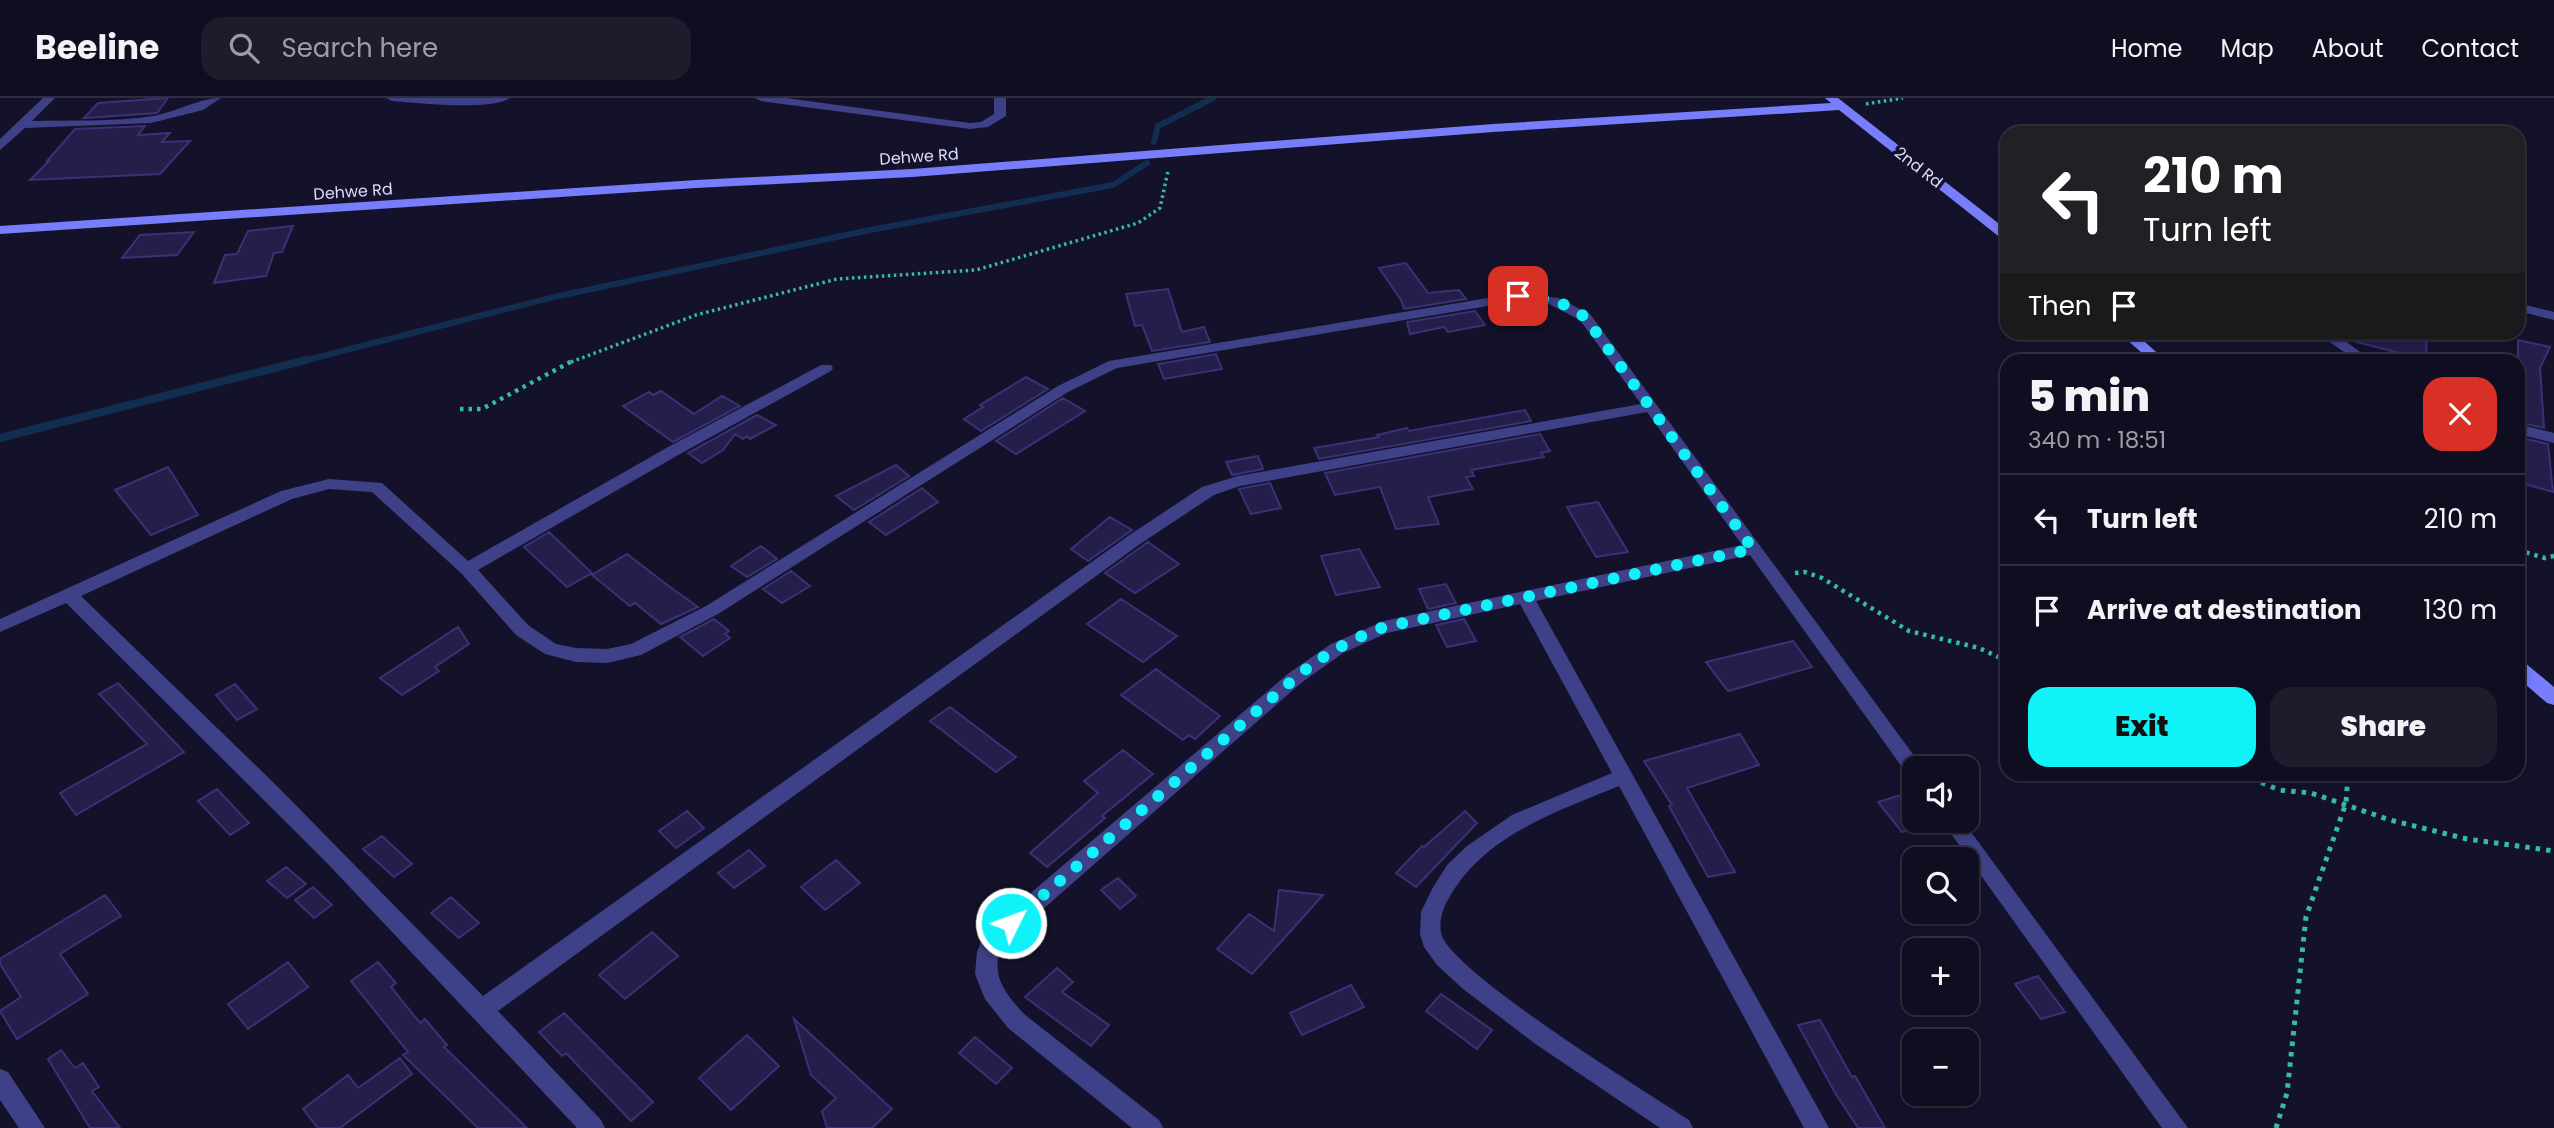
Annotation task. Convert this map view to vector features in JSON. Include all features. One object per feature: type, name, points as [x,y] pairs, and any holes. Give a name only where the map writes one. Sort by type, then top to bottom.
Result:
[{"type":"street","points":[[0,146],[50,98]]},
{"type":"street","points":[[22,125],[174,117],[203,107],[215,98]]},
{"type":"street","points":[[392,98],[468,102],[504,98]]},
{"type":"street","points":[[761,98],[970,126],[984,125],[1000,116],[1000,98]]},
{"type":"street","name":"Dehwe Rd","points":[[0,230],[696,184],[912,173],[1835,102]]},
{"type":"street","name":"2nd Rd","points":[[1835,102],[2000,231]]},
{"type":"street","points":[[0,626],[288,495],[329,484],[376,487],[467,569],[522,630],[551,649],[587,656],[607,656],[635,650],[712,610],[1087,374],[1137,359],[1518,296],[1544,297],[1567,304],[1585,317],[1905,756]]},
{"type":"street","points":[[2525,309],[2554,316]]},
{"type":"street","points":[[2134,340],[2151,354]]},
{"type":"street","points":[[2335,340],[2355,354]]},
{"type":"street","points":[[467,569],[675,450],[826,368]]},
{"type":"street","points":[[483,1009],[1134,540],[1208,491],[1238,481],[1650,407]]},
{"type":"street","points":[[2525,431],[2554,438]]},
{"type":"street","points":[[1151,1128],[1016,1021],[999,1002],[986,981],[984,959],[993,939],[1322,655],[1349,640],[1384,627],[1753,549]]},
{"type":"street","points":[[70,596],[247,767],[483,1009],[593,1128]]},
{"type":"street","points":[[1525,597],[1817,1128]]},
{"type":"street","points":[[2525,673],[2554,698]]},
{"type":"street","points":[[1622,777],[1508,825],[1471,855],[1447,882],[1430,913],[1432,942],[1456,970],[1499,1004],[1681,1128]]},
{"type":"street","points":[[1961,833],[2176,1128]]},
{"type":"street","points":[[0,1080],[33,1128]]},
{"type":"path","points":[[1835,102],[1903,98]]},
{"type":"path","points":[[460,409],[482,409],[584,355],[696,315],[837,278],[976,270],[1138,223],[1160,208],[1172,153]]},
{"type":"path","points":[[2525,552],[2545,558],[2554,556]]},
{"type":"path","points":[[1773,575],[1805,572],[1822,578],[1909,631],[1979,648],[2000,658]]},
{"type":"path","points":[[2258,781],[2279,790],[2311,793],[2390,820],[2467,839],[2554,850]]},
{"type":"path","points":[[2276,1128],[2287,1093],[2306,917],[2346,803],[2348,781]]},
{"type":"building","points":[[168,98],[157,113],[84,118],[98,103]]},
{"type":"building","points":[[145,126],[138,135],[170,133],[162,142],[190,141],[160,174],[30,180],[75,129]]},
{"type":"building","points":[[293,226],[282,252],[274,253],[266,276],[214,283],[225,255],[237,254],[248,231]]},
{"type":"building","points":[[194,232],[177,255],[122,258],[140,235]]},
{"type":"building","points":[[1406,263],[1428,293],[1459,290],[1466,299],[1404,309],[1401,300],[1379,268]]},
{"type":"building","points":[[1168,289],[1182,332],[1204,327],[1210,342],[1152,351],[1142,325],[1135,326],[1126,294]]},
{"type":"building","points":[[1475,311],[1485,325],[1448,332],[1444,327],[1410,334],[1407,322]]},
{"type":"building","points":[[2349,340],[2427,340],[2426,354],[2403,354]]},
{"type":"building","points":[[2518,340],[2550,347],[2540,368],[2544,428],[2525,424],[2525,354],[2518,354]]},
{"type":"building","points":[[1216,354],[1222,369],[1164,379],[1158,364]]},
{"type":"building","points":[[1026,377],[1048,389],[981,431],[964,419],[983,407],[980,405]]},
{"type":"building","points":[[661,391],[694,414],[722,396],[740,406],[673,442],[623,406],[649,392],[653,395]]},
{"type":"building","points":[[1063,398],[1085,411],[1016,454],[996,441]]},
{"type":"building","points":[[1525,410],[1531,421],[1319,459],[1314,448],[1379,437],[1377,435],[1407,428],[1409,431]]},
{"type":"building","points":[[757,415],[776,425],[750,439],[747,436],[743,439],[735,434],[723,450],[702,463],[688,453]]},
{"type":"building","points":[[1540,434],[1550,451],[1541,453],[1544,457],[1471,470],[1474,476],[1466,477],[1473,489],[1428,497],[1439,524],[1396,529],[1380,487],[1335,495],[1325,473]]},
{"type":"building","points":[[2525,439],[2548,444],[2553,492],[2525,484]]},
{"type":"building","points":[[1258,456],[1263,469],[1232,475],[1226,462]]},
{"type":"building","points":[[896,465],[909,476],[854,510],[836,496]]},
{"type":"building","points":[[168,467],[198,515],[151,535],[115,490]]},
{"type":"building","points":[[1270,483],[1281,508],[1251,514],[1239,489]]},
{"type":"building","points":[[922,488],[938,502],[886,535],[869,522]]},
{"type":"building","points":[[1598,502],[1628,552],[1596,557],[1567,507]]},
{"type":"building","points":[[1110,517],[1132,530],[1088,561],[1071,549]]},
{"type":"building","points":[[549,532],[592,573],[567,587],[524,547]]},
{"type":"building","points":[[1148,542],[1179,564],[1135,593],[1105,573]]},
{"type":"building","points":[[761,546],[777,559],[747,577],[731,566]]},
{"type":"building","points":[[1359,549],[1380,587],[1336,595],[1321,556]]},
{"type":"building","points":[[627,554],[698,607],[661,624],[635,603],[630,606],[592,575]]},
{"type":"building","points":[[791,571],[810,586],[782,603],[763,589]]},
{"type":"building","points":[[1446,584],[1456,603],[1428,609],[1419,589]]},
{"type":"building","points":[[1121,599],[1177,636],[1143,662],[1087,624]]},
{"type":"building","points":[[714,619],[729,631],[725,634],[730,638],[703,656],[680,637]]},
{"type":"building","points":[[1464,619],[1476,641],[1447,647],[1436,625]]},
{"type":"building","points":[[458,627],[469,644],[435,667],[439,671],[402,695],[380,678]]},
{"type":"building","points":[[1793,641],[1812,667],[1728,691],[1706,662]]},
{"type":"building","points":[[1156,669],[1220,716],[1195,739],[1189,735],[1183,740],[1121,695]]},
{"type":"building","points":[[118,683],[184,752],[76,815],[60,793],[147,744],[99,694]]},
{"type":"building","points":[[235,684],[257,709],[237,720],[216,695]]},
{"type":"building","points":[[950,707],[1016,757],[996,772],[930,721]]},
{"type":"building","points":[[1740,734],[1759,765],[1687,788],[1735,872],[1708,877],[1669,806],[1672,805],[1644,761]]},
{"type":"building","points":[[1123,750],[1153,774],[1047,867],[1030,853],[1098,793],[1084,781]]},
{"type":"building","points":[[217,789],[249,823],[230,835],[198,801]]},
{"type":"building","points":[[1902,796],[1902,832],[1878,802]]},
{"type":"building","points":[[687,811],[704,828],[676,848],[659,831]]},
{"type":"building","points":[[1465,811],[1477,823],[1416,887],[1396,873],[1422,846]]},
{"type":"building","points":[[382,836],[412,864],[394,877],[363,849]]},
{"type":"building","points":[[749,850],[765,866],[734,888],[718,873]]},
{"type":"building","points":[[836,860],[860,883],[825,910],[801,887]]},
{"type":"building","points":[[286,867],[306,884],[287,898],[267,881]]},
{"type":"building","points":[[1118,878],[1136,896],[1120,909],[1101,890]]},
{"type":"building","points":[[313,887],[332,905],[314,918],[295,900]]},
{"type":"building","points":[[1279,890],[1323,895],[1252,974],[1217,949],[1249,914],[1274,931]]},
{"type":"building","points":[[105,895],[121,916],[60,954],[88,994],[17,1039],[0,1011],[21,997],[0,964],[0,959]]},
{"type":"building","points":[[451,897],[479,923],[459,938],[431,913]]},
{"type":"building","points":[[652,932],[678,956],[625,999],[599,975]]},
{"type":"building","points":[[288,962],[308,987],[248,1029],[228,1004]]},
{"type":"building","points":[[378,962],[396,983],[391,987],[420,1023],[425,1019],[447,1045],[444,1047],[527,1128],[478,1128],[403,1055],[408,1052],[351,981]]},
{"type":"building","points":[[1057,968],[1073,982],[1062,992],[1109,1025],[1091,1046],[1025,997]]},
{"type":"building","points":[[2038,976],[2065,1012],[2041,1019],[2015,984]]},
{"type":"building","points":[[1351,985],[1364,1007],[1302,1035],[1290,1013]]},
{"type":"building","points":[[1441,994],[1492,1030],[1477,1049],[1426,1011]]},
{"type":"building","points":[[564,1013],[653,1102],[631,1121],[566,1053],[562,1056],[539,1032]]},
{"type":"building","points":[[794,1019],[892,1109],[872,1128],[827,1128],[822,1111],[836,1098],[811,1075]]},
{"type":"building","points":[[1820,1020],[1885,1128],[1858,1128],[1834,1091],[1798,1025]]},
{"type":"building","points":[[747,1035],[779,1066],[731,1110],[699,1078]]},
{"type":"building","points":[[975,1037],[1012,1068],[996,1084],[959,1053]]},
{"type":"building","points":[[61,1050],[75,1068],[83,1063],[99,1087],[92,1091],[120,1128],[90,1128],[48,1059]]},
{"type":"building","points":[[400,1058],[412,1074],[340,1128],[318,1128],[303,1109],[348,1075],[358,1088]]},
{"type":"waterway","points":[[1154,142],[1158,126],[1213,98]]},
{"type":"waterway","points":[[299,362],[554,297],[865,231],[1113,185],[1147,163]]},
{"type":"waterway","points":[[0,438],[306,360]]},
{"type":"route","points":[[1011,923],[1322,655],[1349,640],[1384,627],[1753,549],[1585,317],[1567,304],[1544,297],[1518,296]]}]
